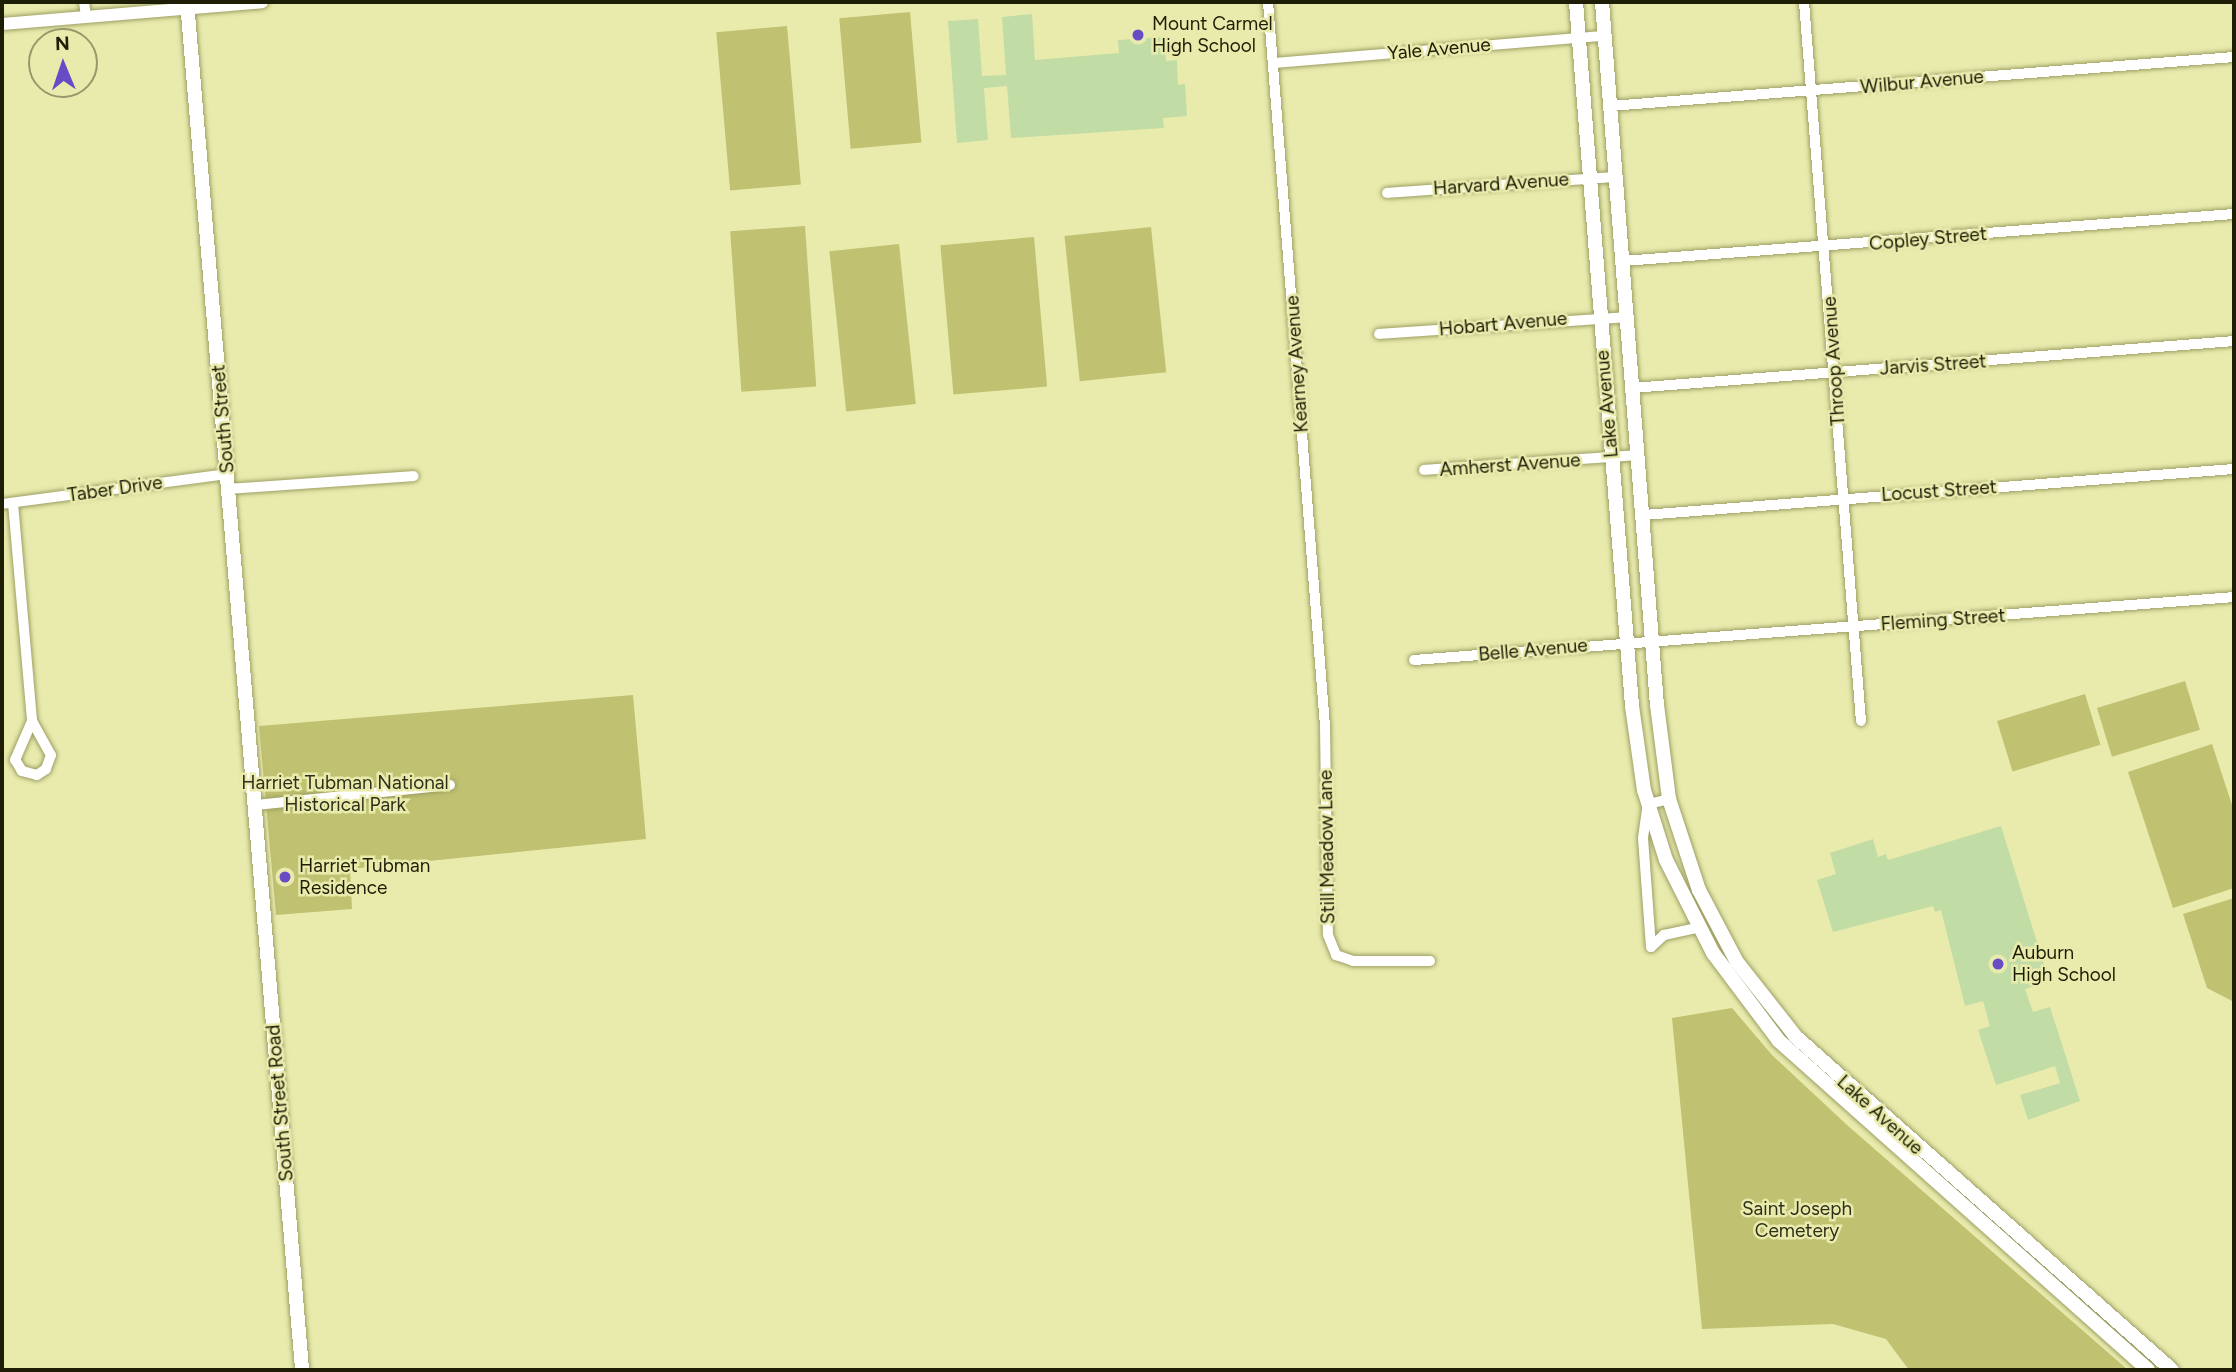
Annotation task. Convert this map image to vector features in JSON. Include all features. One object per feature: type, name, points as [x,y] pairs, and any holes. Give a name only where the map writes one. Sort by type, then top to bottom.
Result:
[{"type":"main road","name":"Lake Avenue","points":[[1576,2],[1626,643],[1648,804],[1698,928],[1749,1005],[1804,1066],[2148,1370]]},
{"type":"main road","name":"Lake Avenue","points":[[1602,2],[1652,642],[1670,799],[1684,851],[1714,921],[1782,1022],[2172,1370]]},
{"type":"main road","name":"South Street","points":[[187,5],[258,836]]},
{"type":"main road","name":"South Street Road","points":[[258,836],[302,1370]]},
{"type":"street","points":[[85,2],[86,17]]},
{"type":"street","points":[[2,24],[187,5],[262,2]]},
{"type":"street","name":"Kearney Avenue","points":[[1268,2],[1325,726]]},
{"type":"street","name":"Throop Avenue","points":[[1804,2],[1861,721]]},
{"type":"street","name":"Yale Avenue","points":[[1273,63],[1604,36]]},
{"type":"street","name":"Wilbur Avenue","points":[[1610,107],[2234,57]]},
{"type":"street","name":"Harvard Avenue","points":[[1387,193],[1616,177]]},
{"type":"street","name":"Copley Street","points":[[1623,261],[2234,214]]},
{"type":"street","name":"Hobart Avenue","points":[[1379,334],[1627,317]]},
{"type":"street","name":"Jarvis Street","points":[[1632,388],[2234,341]]},
{"type":"street","name":"Amherst Avenue","points":[[1424,470],[1637,455]]},
{"type":"street","name":"Locust Street","points":[[1644,515],[2234,469]]},
{"type":"street","name":"Taber Drive","points":[[2,504],[228,474]]},
{"type":"street","points":[[229,489],[414,476]]},
{"type":"street","points":[[13,503],[32,721],[51,755],[46,769],[37,775],[22,771],[16,760],[32,721]]},
{"type":"street","name":"Fleming Street","points":[[1652,642],[2234,597]]},
{"type":"street","name":"Belle Avenue","points":[[1414,660],[1652,642]]},
{"type":"street","name":"Still Meadow Lane","points":[[1325,726],[1328,935],[1336,955],[1353,961],[1430,961]]},
{"type":"street","points":[[256,805],[450,785]]},
{"type":"street","points":[[1648,804],[1670,799]]},
{"type":"street","name":"Lake Avenue","points":[[1648,804],[1643,848],[1651,947],[1664,935],[1698,928]]},
{"type":"green space","points":[[910,12],[921,143],[851,149],[839,18]]},
{"type":"green space","points":[[787,26],[801,184],[730,191],[716,32]]},
{"type":"green space","points":[[805,226],[816,387],[741,392],[730,231]]},
{"type":"green space","points":[[1151,227],[1166,372],[1080,381],[1064,236]]},
{"type":"green space","points":[[1034,237],[1047,386],[953,395],[940,245]]},
{"type":"green space","points":[[899,244],[916,404],[846,411],[829,251]]},
{"type":"green space","points":[[2185,681],[2200,730],[2112,757],[2097,708]]},
{"type":"green space","points":[[2085,694],[2100,745],[2013,772],[1997,721]]},
{"type":"green space","name":"Harriet Tubman National Historical Park","points":[[633,695],[646,839],[350,869],[352,909],[276,915],[259,726]]},
{"type":"green space","points":[[2212,744],[2234,811],[2234,888],[2173,908],[2128,772]]},
{"type":"green space","points":[[2234,898],[2234,1002],[2207,988],[2183,914]]},
{"type":"green space","name":"Saint Joseph Cemetery","points":[[1732,1008],[1772,1055],[1847,1125],[2128,1370],[1909,1370],[1886,1339],[1833,1324],[1702,1329],[1672,1018]]},
{"type":"building","name":"Mount Carmel High School","points":[[1032,14],[1035,60],[1119,53],[1118,40],[1164,37],[1166,61],[1177,60],[1178,85],[1185,84],[1187,116],[1163,118],[1164,128],[1011,138],[1007,86],[984,88],[988,140],[957,143],[948,21],[978,19],[982,76],[1006,75],[1002,17]]},
{"type":"building","name":"Auburn High School","points":[[2001,826],[2049,981],[2025,989],[2033,1012],[2050,1007],[2080,1101],[2028,1120],[2020,1095],[2060,1083],[2055,1066],[1996,1085],[1978,1030],[1990,1026],[1983,1001],[1965,1006],[1941,910],[1935,912],[1933,906],[1833,932],[1817,880],[1836,874],[1830,853],[1873,839],[1878,857],[1886,854],[1888,860]]},
{"type":"place","name":"Mount Carmel High School","points":[[1138,35]]},
{"type":"place","name":"Harriet Tubman Residence","points":[[285,877]]},
{"type":"place","name":"Auburn High School","points":[[1998,964]]}]
